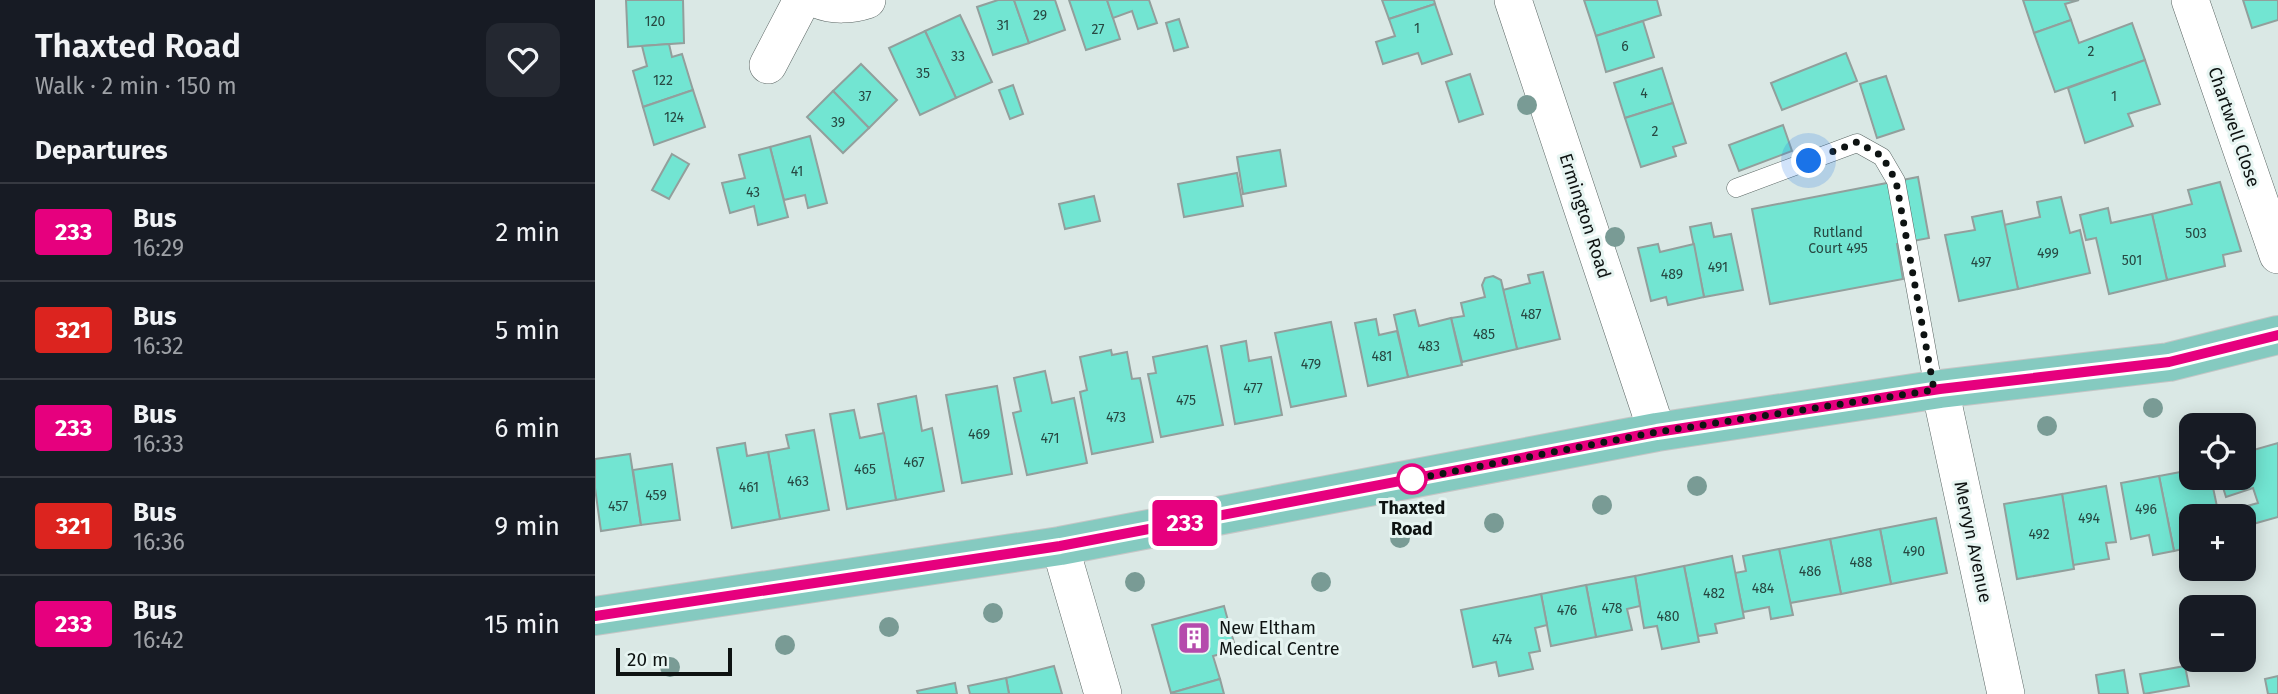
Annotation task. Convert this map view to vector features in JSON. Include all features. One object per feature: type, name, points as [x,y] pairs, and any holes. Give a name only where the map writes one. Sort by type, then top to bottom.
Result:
[{"type":"main road","points":[[595,616],[1060,546],[1657,432],[1937,390],[2169,362],[2278,335]]},
{"type":"street","points":[[768,65],[802,0]]},
{"type":"street","points":[[818,0],[828,4],[867,0]]},
{"type":"street","name":"Ermington Road","points":[[1513,0],[1657,432]]},
{"type":"street","name":"Chartwell Close","points":[[2190,0],[2278,254]]},
{"type":"street","name":"Mervyn Avenue","points":[[1937,390],[2006,694]]},
{"type":"street","points":[[1060,546],[1103,694]]},
{"type":"lane","points":[[1736,188],[1857,142],[1882,156],[1896,181],[1937,390]]},
{"type":"building","points":[[626,0],[683,0],[684,43],[628,47]]},
{"type":"building","points":[[998,0],[1014,0],[1029,43],[993,55],[977,7]]},
{"type":"building","points":[[1014,0],[1055,0],[1065,30],[1029,43]]},
{"type":"building","points":[[1069,0],[1107,0],[1120,39],[1086,50]]},
{"type":"building","points":[[1107,0],[1149,0],[1157,23],[1138,29],[1132,11],[1113,18]]},
{"type":"building","points":[[1382,0],[1434,0],[1435,4],[1389,19]]},
{"type":"building","points":[[1584,0],[1657,0],[1661,15],[1596,36]]},
{"type":"building","points":[[2023,0],[2079,0],[2065,4],[2071,20],[2034,33]]},
{"type":"building","points":[[2243,0],[2278,0],[2278,20],[2252,28]]},
{"type":"building","points":[[1435,4],[1452,54],[1422,64],[1418,53],[1383,64],[1376,42],[1395,36],[1389,19]]},
{"type":"building","points":[[960,15],[992,82],[956,98],[925,31]]},
{"type":"building","points":[[1179,19],[1188,47],[1174,51],[1166,23]]},
{"type":"building","points":[[2071,20],[2079,43],[2132,23],[2145,60],[2055,92],[2034,33]]},
{"type":"building","points":[[1643,21],[1654,57],[1606,72],[1596,36]]},
{"type":"building","points":[[925,31],[956,98],[920,115],[889,48]]},
{"type":"building","points":[[669,44],[672,57],[682,54],[693,90],[643,107],[633,71],[647,66],[642,46]]},
{"type":"building","points":[[1846,53],[1857,81],[1782,110],[1771,83]]},
{"type":"building","points":[[2145,60],[2160,104],[2128,114],[2133,126],[2085,143],[2068,88]]},
{"type":"building","points":[[861,64],[897,100],[869,128],[833,91]]},
{"type":"building","points":[[1662,68],[1673,103],[1625,118],[1614,83]]},
{"type":"building","points":[[1470,74],[1483,114],[1459,122],[1446,82]]},
{"type":"building","points":[[1886,76],[1904,129],[1877,138],[1860,84]]},
{"type":"building","points":[[1013,85],[1023,114],[1010,119],[999,90]]},
{"type":"building","points":[[693,90],[705,127],[654,145],[643,107]]},
{"type":"building","points":[[833,91],[869,128],[843,153],[807,117]]},
{"type":"building","points":[[1673,103],[1686,143],[1673,147],[1676,156],[1641,167],[1625,118]]},
{"type":"building","points":[[1783,125],[1792,151],[1739,171],[1729,145]]},
{"type":"building","points":[[810,136],[827,203],[808,208],[805,195],[784,200],[770,147]]},
{"type":"building","points":[[770,147],[788,217],[758,225],[754,206],[730,213],[722,183],[745,178],[739,155]]},
{"type":"building","points":[[1280,150],[1286,186],[1243,194],[1237,157]]},
{"type":"building","points":[[672,154],[689,164],[669,199],[652,190]]},
{"type":"building","points":[[1237,173],[1243,206],[1184,217],[1178,184]]},
{"type":"building","points":[[1918,177],[1929,238],[1897,244],[1903,279],[1770,304],[1752,209]]},
{"type":"building","points":[[2220,182],[2241,251],[2223,255],[2225,266],[2167,280],[2152,214],[2192,204],[2188,190]]},
{"type":"building","points":[[1094,196],[1100,221],[1065,229],[1059,204]]},
{"type":"building","points":[[2061,197],[2070,233],[2080,230],[2090,273],[2018,289],[2004,225],[2040,217],[2037,202]]},
{"type":"building","points":[[2108,208],[2111,223],[2152,214],[2167,280],[2109,294],[2096,238],[2086,240],[2080,215]]},
{"type":"building","points":[[2002,211],[2018,289],[1959,301],[1945,235],[1975,230],[1972,217]]},
{"type":"building","points":[[1711,223],[1714,237],[1731,234],[1743,290],[1704,297],[1690,227]]},
{"type":"building","points":[[1658,244],[1660,252],[1694,244],[1704,297],[1668,305],[1666,297],[1651,301],[1638,248]]},
{"type":"building","points":[[1543,272],[1560,339],[1517,349],[1503,290],[1530,283],[1528,275]]},
{"type":"building","points":[[1493,276],[1501,280],[1517,349],[1462,362],[1451,318],[1464,316],[1461,303],[1485,297],[1482,285],[1485,278]]},
{"type":"building","points":[[1415,310],[1419,326],[1451,318],[1462,365],[1408,377],[1394,315]]},
{"type":"building","points":[[1376,319],[1379,335],[1397,331],[1408,377],[1368,386],[1355,323]]},
{"type":"building","points":[[1331,322],[1346,396],[1291,407],[1275,333]]},
{"type":"building","points":[[1246,341],[1249,361],[1271,357],[1282,415],[1235,424],[1221,346]]},
{"type":"building","points":[[1207,346],[1223,425],[1161,437],[1148,374],[1156,373],[1153,357]]},
{"type":"building","points":[[1111,350],[1112,355],[1127,352],[1132,379],[1140,378],[1153,442],[1092,454],[1080,392],[1087,390],[1080,357]]},
{"type":"building","points":[[1045,371],[1052,403],[1074,398],[1087,463],[1027,475],[1013,413],[1021,411],[1014,378]]},
{"type":"building","points":[[997,386],[1012,474],[962,483],[946,395]]},
{"type":"building","points":[[916,396],[922,431],[932,428],[944,491],[896,500],[878,404]]},
{"type":"building","points":[[854,410],[860,438],[884,433],[896,500],[847,509],[830,414]]},
{"type":"building","points":[[814,430],[829,510],[780,519],[768,452],[789,448],[786,435]]},
{"type":"building","points":[[745,443],[747,456],[768,452],[780,519],[732,528],[717,448]]},
{"type":"building","points":[[2278,443],[2278,517],[2256,523],[2254,504],[2258,503],[2254,490],[2256,490],[2256,449]]},
{"type":"building","points":[[630,454],[641,525],[601,531],[595,488],[595,459]]},
{"type":"building","points":[[672,464],[680,520],[641,525],[633,470]]},
{"type":"building","points":[[2179,472],[2179,490],[2214,490],[2216,504],[2179,504],[2179,550],[2174,551],[2159,476]]},
{"type":"building","points":[[2159,476],[2174,551],[2153,555],[2149,535],[2131,539],[2121,483]]},
{"type":"building","points":[[2106,486],[2116,542],[2106,543],[2109,559],[2073,565],[2062,494]]},
{"type":"building","points":[[2224,490],[2247,490],[2226,497]]},
{"type":"building","points":[[2062,494],[2074,569],[2017,579],[2004,504]]},
{"type":"building","points":[[1936,518],[1947,573],[1891,584],[1880,529]]},
{"type":"building","points":[[1880,529],[1891,584],[1841,594],[1830,539]]},
{"type":"building","points":[[1830,539],[1841,594],[1790,603],[1779,549]]},
{"type":"building","points":[[1779,549],[1793,615],[1771,619],[1769,607],[1743,612],[1735,573],[1746,571],[1743,556]]},
{"type":"building","points":[[1732,556],[1744,618],[1715,624],[1717,633],[1698,636],[1684,566]]},
{"type":"building","points":[[1684,566],[1699,642],[1662,649],[1657,626],[1644,628],[1635,576]]},
{"type":"building","points":[[1635,576],[1640,606],[1627,609],[1632,630],[1596,637],[1586,585]]},
{"type":"building","points":[[1586,585],[1596,637],[1551,646],[1541,594]]},
{"type":"building","points":[[1541,594],[1547,625],[1535,628],[1540,651],[1529,653],[1533,669],[1499,676],[1496,662],[1473,667],[1461,610]]},
{"type":"building","name":"New Eltham Medical Centre","points":[[1224,606],[1236,650],[1213,656],[1220,679],[1171,693],[1152,625]]},
{"type":"building","points":[[1054,666],[1062,694],[1009,694],[1006,678]]},
{"type":"building","points":[[2179,667],[2179,672],[2186,672],[2189,686],[2144,694],[2140,674]]},
{"type":"building","points":[[2124,670],[2128,694],[2099,694],[2096,675]]},
{"type":"building","points":[[2278,676],[2278,694],[2268,694],[2265,679]]},
{"type":"building","points":[[1006,678],[1009,694],[970,694],[968,686]]},
{"type":"building","points":[[1220,679],[1224,694],[1171,694],[1171,693]]},
{"type":"building","points":[[955,683],[957,694],[918,694],[917,691]]},
{"type":"bus line","name":"233","points":[[595,616],[1060,546],[1276,507],[1657,432],[1940,389],[2169,362],[2278,335]]},
{"type":"place","name":"Thaxted Road","points":[[1412,479]]},
{"type":"place","name":"New Eltham Medical Centre","points":[[1194,638]]},
{"type":"route","points":[[1412,479],[1409,480],[1657,432],[1934,390],[1896,181],[1882,156],[1857,142],[1809,161]]}]
